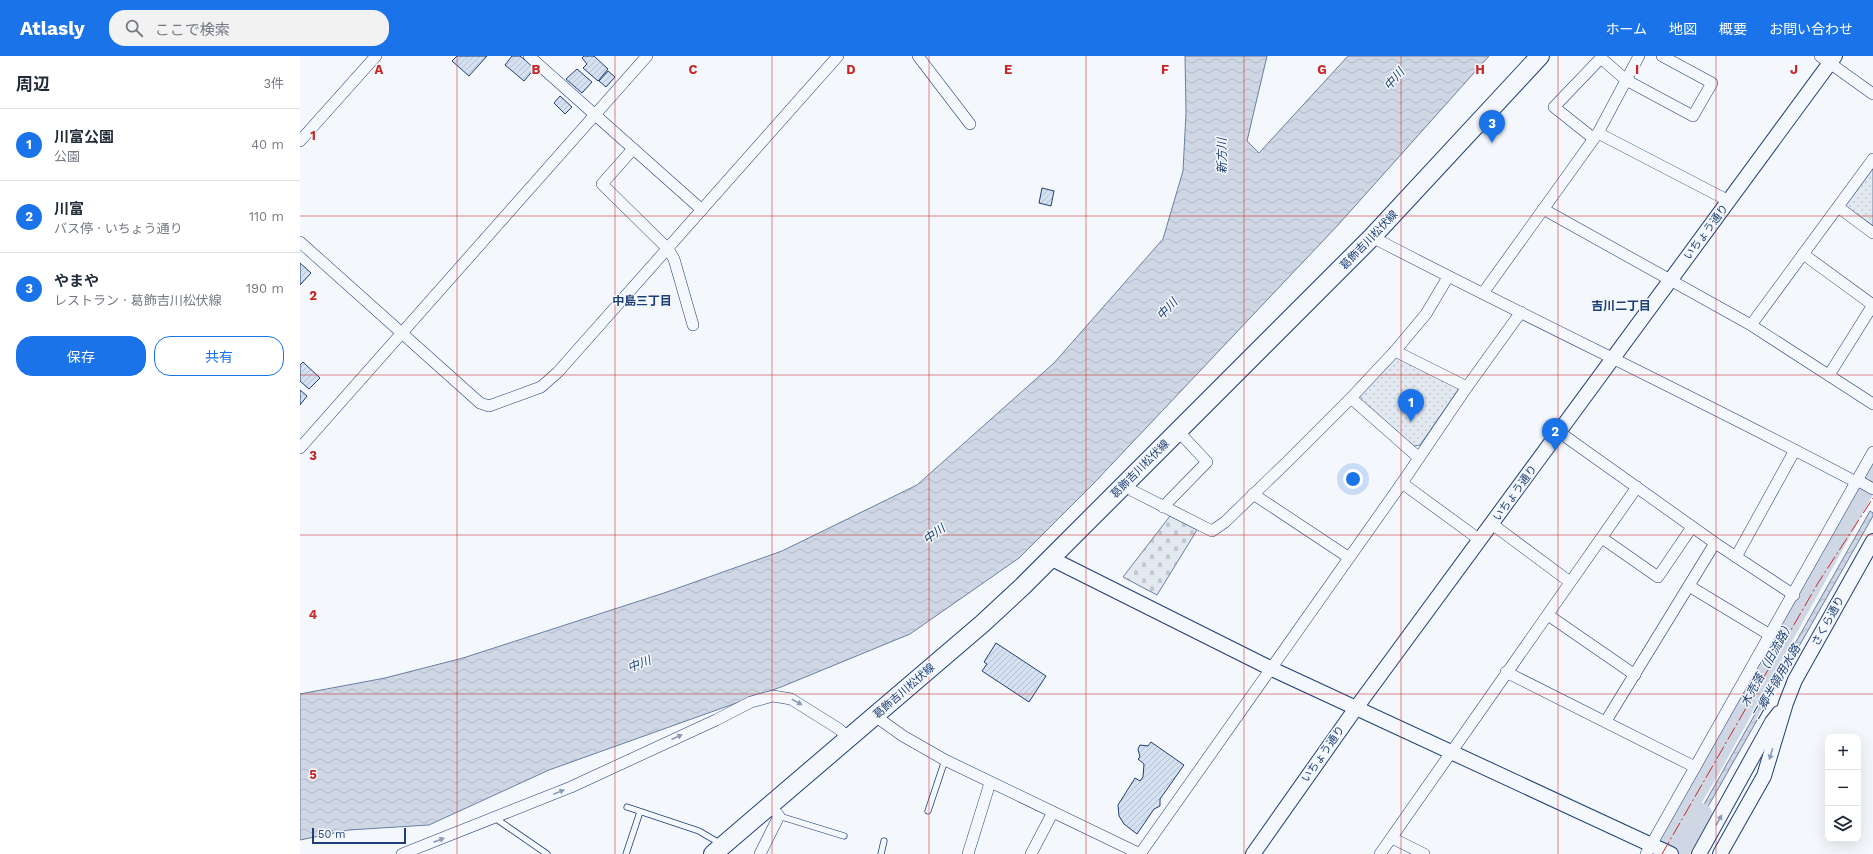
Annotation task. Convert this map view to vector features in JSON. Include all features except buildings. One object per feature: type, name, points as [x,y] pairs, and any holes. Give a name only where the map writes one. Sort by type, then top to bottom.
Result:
[{"type":"main road","name":"葛飾吉川松伏線","points":[[718,850],[775,811],[848,738],[982,624],[1125,484],[1372,237],[1540,56]]},
{"type":"street","points":[[300,141],[376,56]]},
{"type":"street","points":[[529,56],[702,210]]},
{"type":"street","points":[[300,448],[647,56]]},
{"type":"street","points":[[300,242],[480,403],[489,406],[500,403],[541,387],[558,372],[838,56]]},
{"type":"street","points":[[918,56],[970,124]]},
{"type":"street","points":[[1483,293],[1596,136],[1639,56]]},
{"type":"street","points":[[1662,56],[1712,83],[1693,116],[1626,80],[1601,58],[1554,107],[1596,136],[1729,201]]},
{"type":"street","points":[[1829,58],[1873,94]]},
{"type":"street","name":"いちょう通り","points":[[1253,854],[1356,708],[1729,201],[1829,58]]},
{"type":"street","points":[[633,148],[602,184],[668,249],[674,259],[693,325]]},
{"type":"street","points":[[1751,325],[1873,159]]},
{"type":"street","points":[[1838,207],[1873,233]]},
{"type":"street","points":[[1543,209],[1751,325],[1873,404]]},
{"type":"street","points":[[1372,237],[1448,277],[1483,293],[1873,489]]},
{"type":"street","points":[[1804,254],[1873,305],[1829,375]]},
{"type":"street","points":[[1125,484],[1133,491],[1212,531],[1225,522],[1351,398],[1395,351],[1426,314],[1448,277]]},
{"type":"street","points":[[875,716],[903,736],[945,760],[1140,854],[1272,669],[1348,556],[1402,483],[1466,387],[1521,312]]},
{"type":"street","points":[[1395,351],[1466,387]]},
{"type":"street","points":[[1351,398],[1418,457]]},
{"type":"street","points":[[1163,506],[1207,462],[1178,431]]},
{"type":"street","points":[[1559,432],[1715,543],[1794,595]]},
{"type":"street","points":[[1736,557],[1795,450]]},
{"type":"street","points":[[1652,848],[1695,767],[1794,595],[1873,452]]},
{"type":"street","points":[[1402,483],[1480,540]]},
{"type":"street","points":[[1380,854],[1637,487]]},
{"type":"street","points":[[1253,494],[1348,556]]},
{"type":"street","points":[[1492,524],[1570,582]]},
{"type":"street","points":[[1602,538],[1658,577],[1692,527]]},
{"type":"street","name":"さくら通り","points":[[1720,854],[1764,776],[1786,703],[1796,680],[1873,542]]},
{"type":"street","points":[[1606,722],[1715,543]]},
{"type":"street","points":[[1050,558],[1272,669],[1652,848],[1671,854]]},
{"type":"street","points":[[1690,586],[1770,635]]},
{"type":"street","points":[[1548,615],[1635,675]]},
{"type":"street","points":[[1506,672],[1695,767]]},
{"type":"street","points":[[402,854],[577,784],[716,720],[751,702],[773,696],[791,699],[840,729],[848,738]]},
{"type":"street","name":"さくら通り","points":[[1700,854],[1772,722],[1786,703]]},
{"type":"street","points":[[968,854],[990,783]]},
{"type":"street","points":[[760,854],[775,811]]},
{"type":"street","points":[[1031,854],[1053,812]]},
{"type":"street","points":[[1392,838],[1424,854]]},
{"type":"lane","points":[[928,811],[945,760]]},
{"type":"lane","points":[[627,807],[699,831],[718,850]]},
{"type":"lane","points":[[775,811],[844,836]]},
{"type":"lane","points":[[626,854],[640,812]]},
{"type":"lane","points":[[495,818],[547,854]]},
{"type":"lane","points":[[881,854],[884,841]]},
{"type":"green space","points":[[1873,166],[1873,226],[1844,206]]},
{"type":"green space","points":[[1399,356],[1457,385],[1458,390],[1420,445],[1414,446],[1359,400],[1360,396],[1395,357]]},
{"type":"green space","points":[[1170,516],[1197,530],[1157,595],[1123,577]]},
{"type":"water","points":[[1185,56],[1267,56],[1247,141],[1259,153],[1348,56],[1489,56],[1338,225],[1094,483],[1019,558],[910,634],[781,687],[549,770],[429,825],[349,830],[300,840],[300,694],[385,678],[463,658],[664,593],[782,551],[917,485],[1054,363],[1163,239],[1183,171],[1186,113]]},
{"type":"water","points":[[1870,511],[1873,513],[1873,516],[1689,840],[1685,838]]},
{"type":"waterway","name":"木売落（旧流路）","points":[[1659,854],[1714,760],[1873,472]]},
{"type":"waterway","name":"二郷半領用水路","points":[[1678,854],[1701,814]]},
{"type":"power","points":[[1662,854],[1818,583],[1873,498]]},
{"type":"place","name":"やまや","points":[[1492,143]]},
{"type":"place","name":"川富公園","points":[[1411,422]]},
{"type":"place","name":"川富","points":[[1555,451]]},
{"type":"district","name":"中島三丁目","points":[[642,301]]},
{"type":"district","name":"吉川二丁目","points":[[1621,306]]},
{"type":"water label","name":"中川","points":[[1394,79]]},
{"type":"water label","name":"新方川","points":[[1222,156]]},
{"type":"water label","name":"中川","points":[[1167,309]]},
{"type":"water label","name":"中川","points":[[934,534]]},
{"type":"water label","name":"中川","points":[[639,664]]}]
